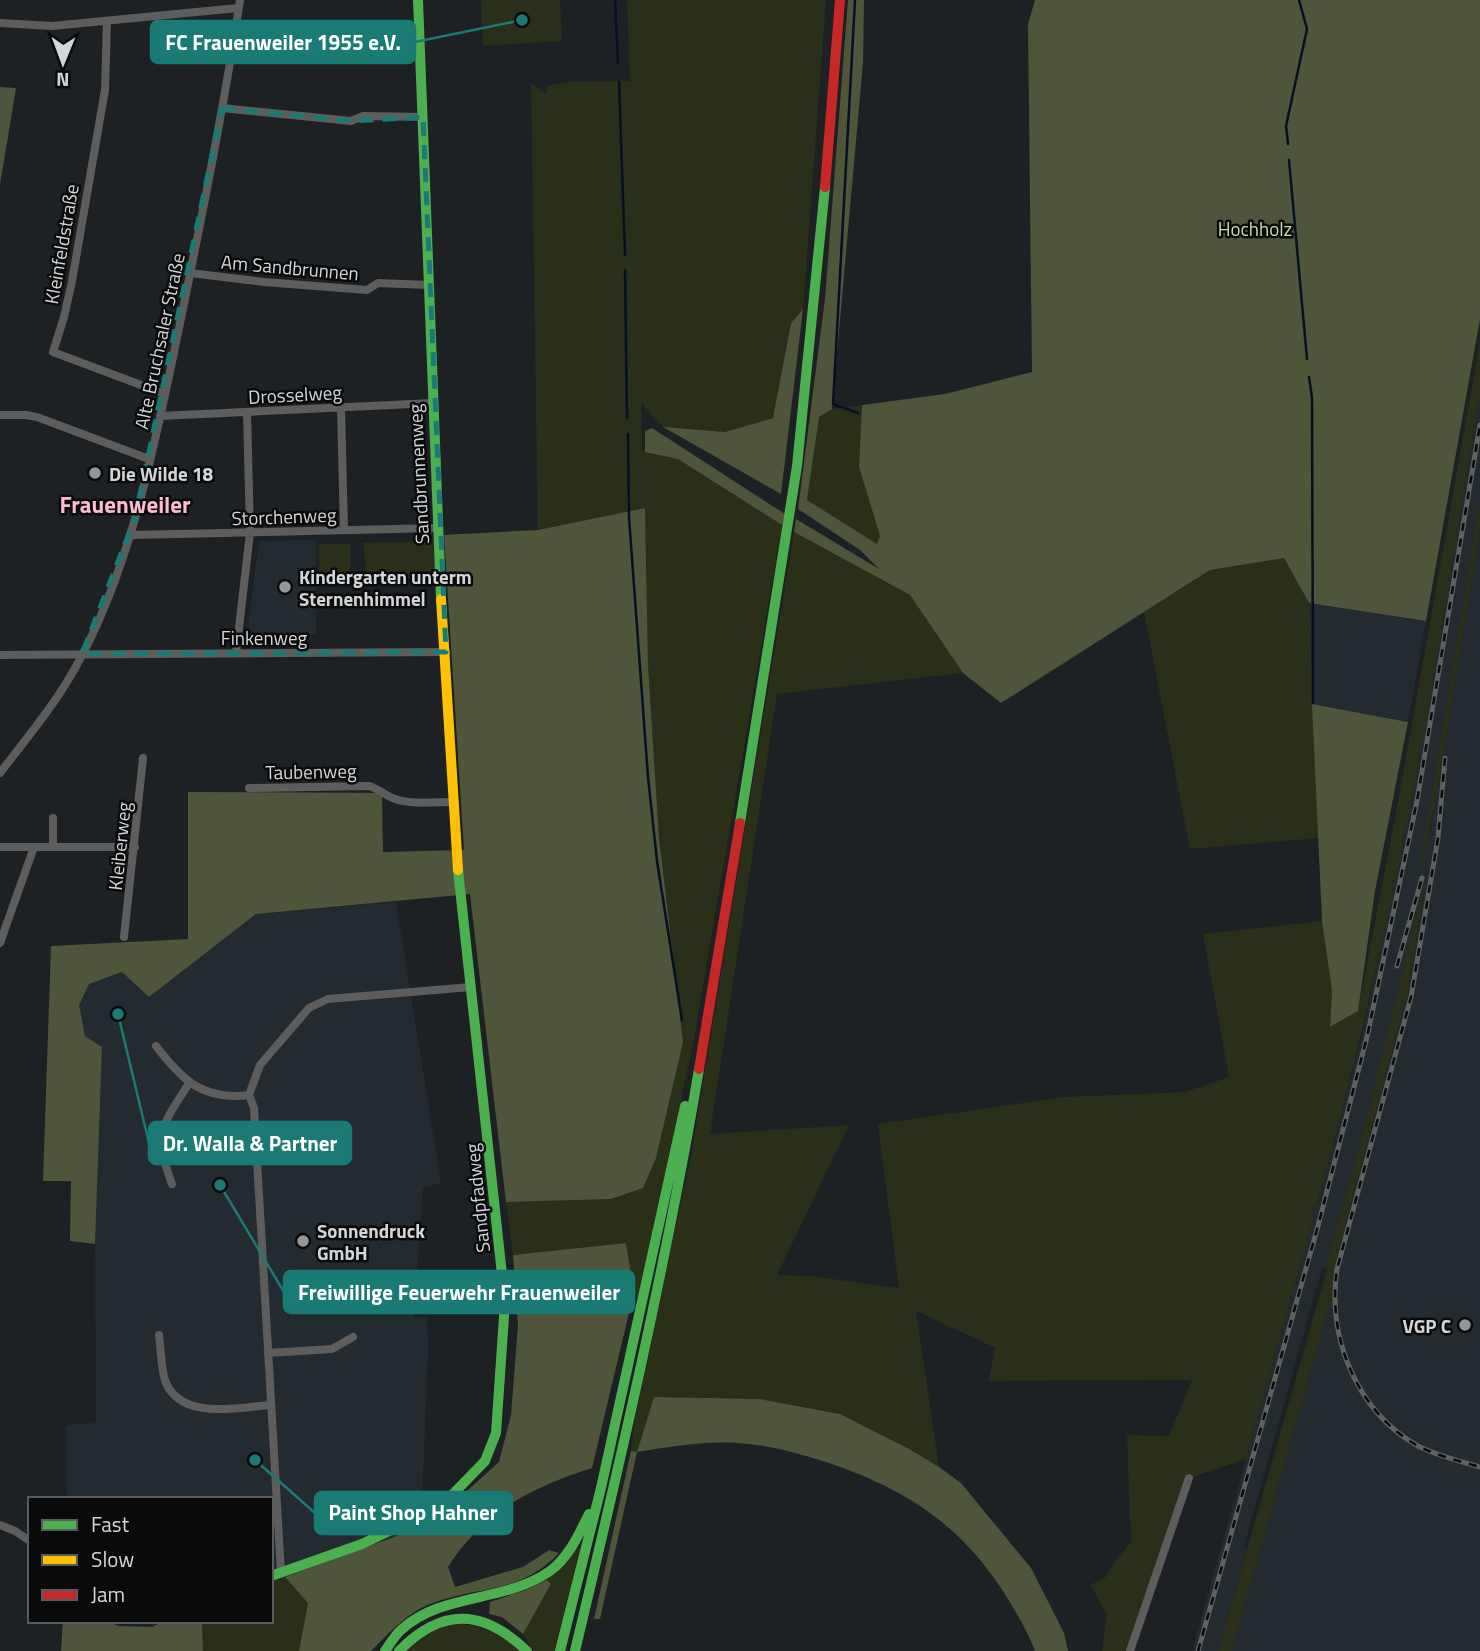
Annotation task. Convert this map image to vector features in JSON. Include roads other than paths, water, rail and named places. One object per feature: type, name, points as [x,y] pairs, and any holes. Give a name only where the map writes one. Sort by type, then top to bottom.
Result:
[{"type":"main road","name":"Sandbrunnenweg","points":[[418,0],[438,528],[460,894],[471,987]]},
{"type":"main road","points":[[575,1651],[678,1194],[766,669],[797,466],[820,254],[840,0]]},
{"type":"main road","points":[[560,1651],[601,1488],[671,1172],[731,875]]},
{"type":"main road","name":"Sandpfadweg","points":[[276,1575],[362,1544],[418,1517],[453,1494],[485,1461],[496,1433],[506,1302],[471,987]]},
{"type":"main road","points":[[385,1651],[396,1634],[417,1616],[436,1608],[516,1590],[549,1571],[577,1539],[601,1488]]},
{"type":"main road","points":[[399,1651],[421,1628],[445,1619],[468,1618],[491,1623],[513,1636],[527,1651]]},
{"type":"street","points":[[0,23],[52,26],[239,4]]},
{"type":"street","name":"Alte Bruchsaler Straße","points":[[0,773],[50,708],[82,654],[131,535],[165,394],[190,273],[239,4]]},
{"type":"street","name":"Kleinfeldstraße","points":[[107,21],[105,90],[72,281],[53,352],[165,394]]},
{"type":"street","points":[[222,108],[351,121],[363,116],[422,117]]},
{"type":"street","name":"Am Sandbrunnen","points":[[190,273],[367,290],[378,284],[428,285]]},
{"type":"street","name":"Drosselweg","points":[[160,416],[433,403]]},
{"type":"street","points":[[341,407],[344,530]]},
{"type":"street","points":[[236,653],[250,533],[247,412]]},
{"type":"street","points":[[0,415],[26,415],[37,418],[149,459]]},
{"type":"street","name":"Storchenweg","points":[[131,535],[438,528]]},
{"type":"street","name":"Finkenweg","points":[[0,655],[446,652]]},
{"type":"street","name":"Kleiberweg","points":[[124,937],[143,758]]},
{"type":"street","name":"Taubenweg","points":[[249,788],[369,786],[394,799],[410,802],[454,802]]},
{"type":"street","points":[[53,818],[53,847]]},
{"type":"street","points":[[0,847],[135,847]]},
{"type":"street","points":[[0,943],[34,847]]},
{"type":"street","points":[[276,1575],[271,1405],[254,1108],[249,1095],[260,1065],[309,1007],[328,999],[471,987]]},
{"type":"street","points":[[156,1046],[172,1067],[211,1095],[249,1095]]},
{"type":"street","points":[[172,1184],[162,1156],[162,1131],[168,1116],[190,1082]]},
{"type":"street","points":[[159,1335],[166,1383],[180,1399],[204,1409],[271,1405]]},
{"type":"street","points":[[268,1353],[332,1349],[352,1337]]},
{"type":"street","points":[[1130,1651],[1189,1478]]},
{"type":"street","points":[[0,1525],[28,1540]]},
{"type":"waterway","points":[[615,0],[618,63]]},
{"type":"waterway","points":[[855,0],[833,404],[858,413]]},
{"type":"waterway","points":[[1288,144],[1286,126],[1307,29],[1299,0]]},
{"type":"waterway","points":[[619,82],[625,255]]},
{"type":"waterway","points":[[1289,160],[1307,359]]},
{"type":"waterway","points":[[625,270],[627,418]]},
{"type":"waterway","points":[[1309,377],[1312,398],[1313,703]]},
{"type":"waterway","points":[[628,434],[629,517],[648,777],[657,861],[682,1020]]},
{"type":"railway","points":[[1198,1651],[1318,1226],[1367,1037],[1417,801],[1480,425]]},
{"type":"railway","points":[[1445,758],[1438,838],[1411,997],[1337,1269],[1335,1295],[1342,1346],[1350,1370],[1362,1393],[1378,1413],[1396,1431],[1418,1446],[1480,1467]]},
{"type":"railway","points":[[1397,966],[1422,878]]},
{"type":"place","name":"FC Frauenweiler 1955 e.V.","points":[[522,20]]},
{"type":"place","name":"Die Wilde 18","points":[[95,473]]},
{"type":"place","name":"Kindergarten unterm Sternenhimmel","points":[[285,587]]},
{"type":"place","name":"Dr. Walla & Partner","points":[[118,1014]]},
{"type":"place","name":"Freiwillige Feuerwehr Frauenweiler","points":[[220,1185]]},
{"type":"place","name":"Sonnendruck GmbH","points":[[303,1241]]},
{"type":"place","name":"VGP C","points":[[1465,1325]]},
{"type":"place","name":"Paint Shop Hahner","points":[[255,1460]]},
{"type":"district","name":"Frauenweiler","points":[[125,504]]},
{"type":"park label","name":"Hochholz","points":[[1255,228]]}]
